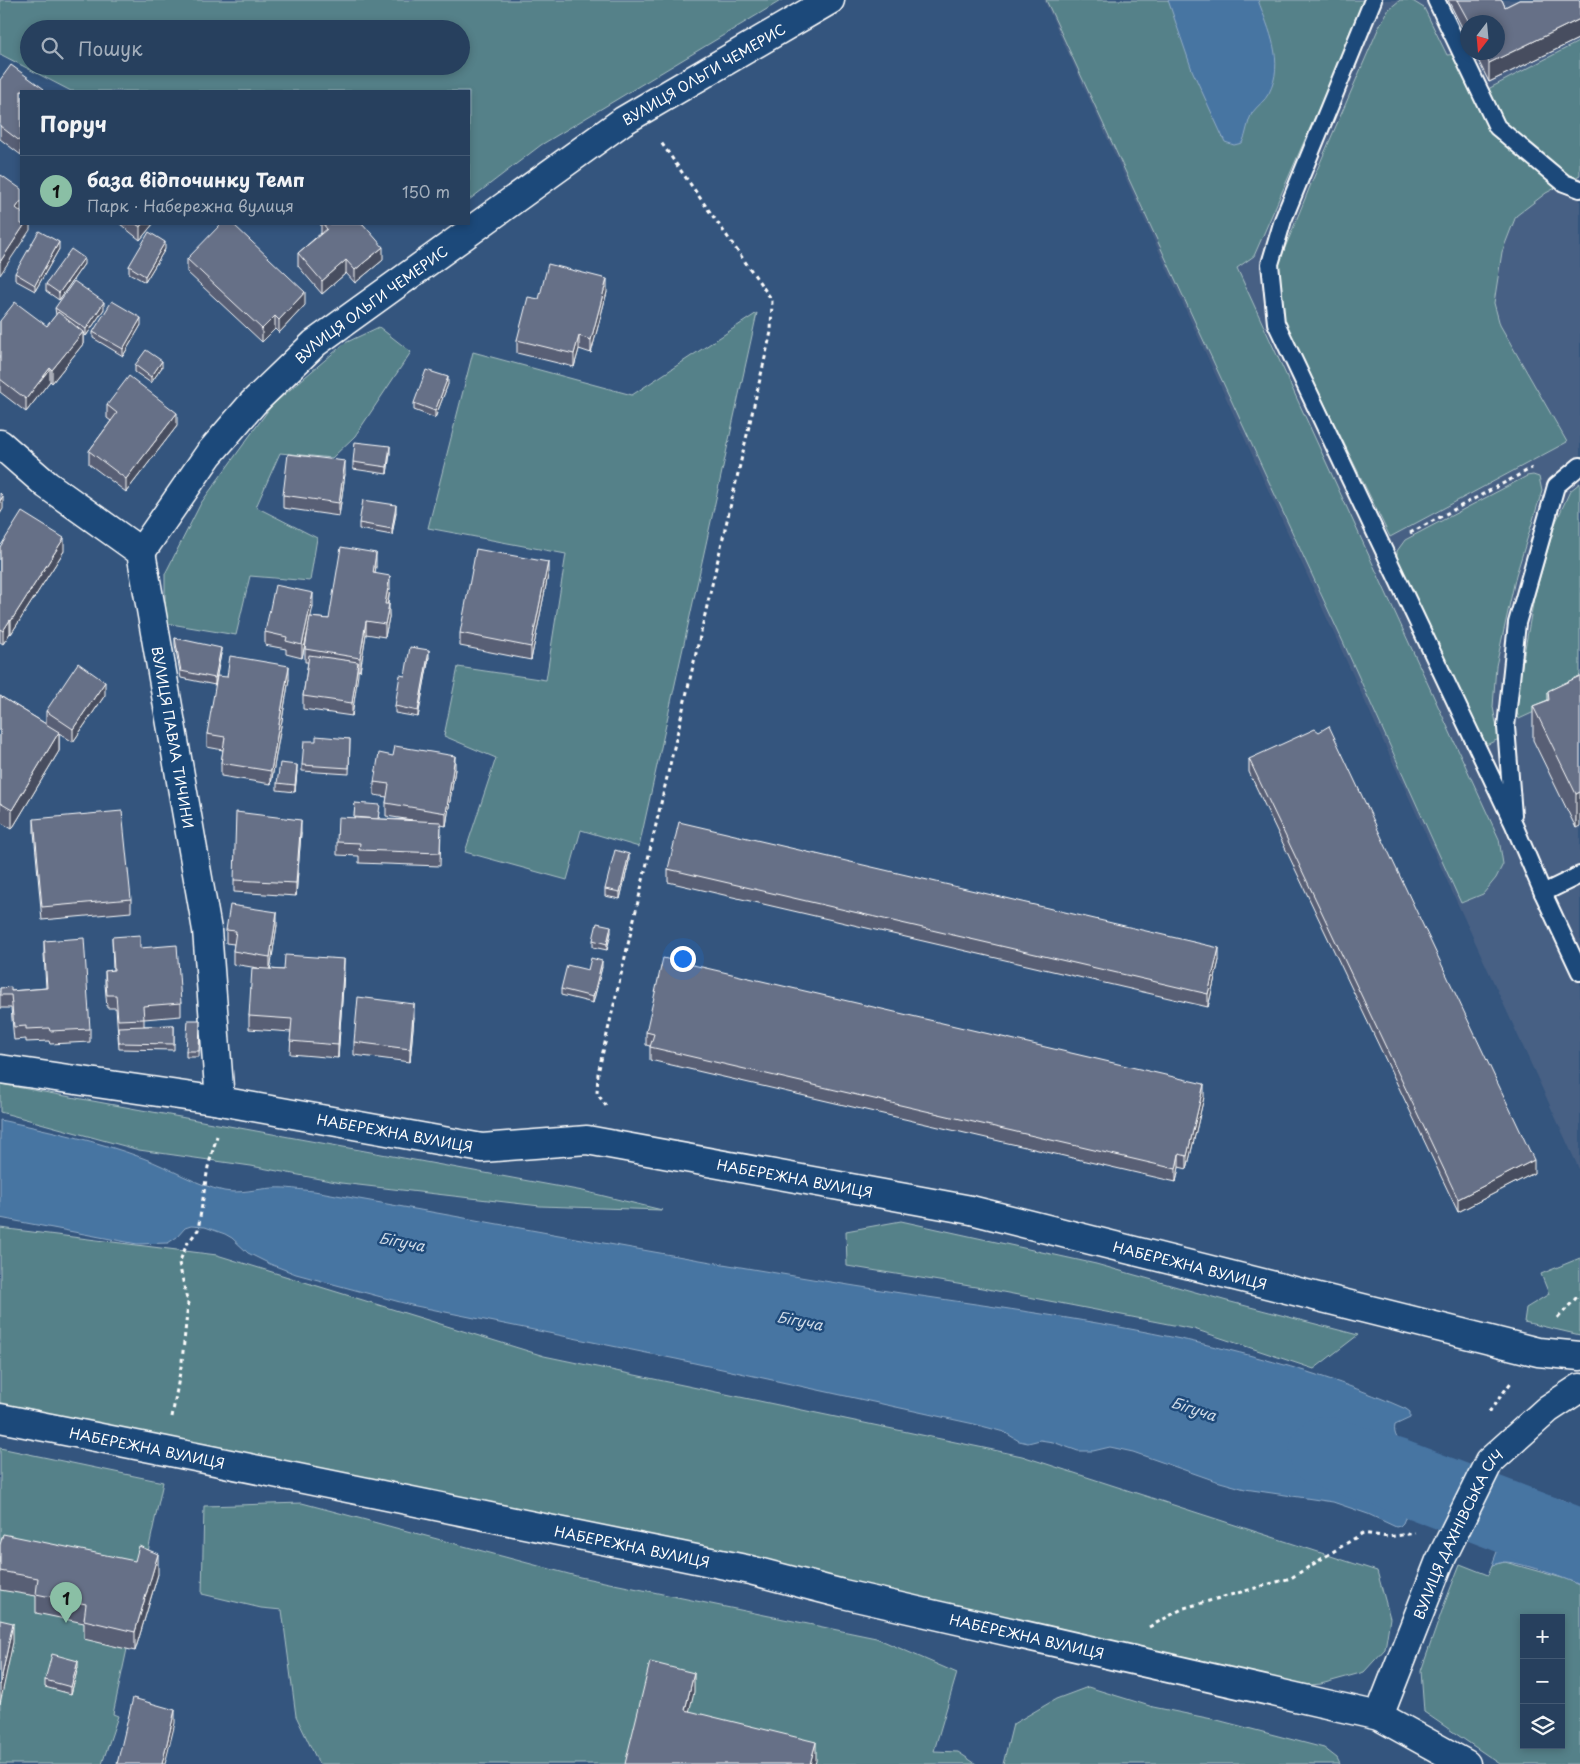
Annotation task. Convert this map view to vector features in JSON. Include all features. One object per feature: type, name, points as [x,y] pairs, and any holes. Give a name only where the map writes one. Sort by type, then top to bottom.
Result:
[{"type":"street","name":"ВУЛИЦЯ ОЛЬГИ ЧЕМЕРИС","points":[[141,552],[209,454],[253,403],[315,343],[622,120],[830,0]]},
{"type":"street","points":[[0,444],[47,485],[141,552]]},
{"type":"street","name":"ВУЛИЦЯ ПАВЛА ТИЧИНИ","points":[[141,552],[207,930],[220,1101]]},
{"type":"street","name":"НАБЕРЕЖНА ВУЛИЦЯ","points":[[0,1069],[220,1101],[482,1148],[587,1140],[634,1148],[971,1210],[1538,1352],[1580,1356]]},
{"type":"street","name":"ВУЛИЦЯ ДАХНІВСЬКА СІЧ","points":[[1379,1716],[1439,1563],[1489,1462],[1548,1409],[1580,1388]]},
{"type":"street","name":"НАБЕРЕЖНА ВУЛИЦЯ","points":[[0,1418],[750,1570],[843,1594],[1379,1716],[1466,1764]]},
{"type":"lane","points":[[1374,0],[1283,220],[1270,264],[1276,324],[1514,824],[1543,893],[1580,972]]},
{"type":"lane","points":[[1436,0],[1496,127],[1564,183],[1580,189]]},
{"type":"lane","points":[[1514,824],[1506,727],[1516,623],[1556,486],[1580,466]]},
{"type":"lane","points":[[1543,893],[1580,875]]},
{"type":"path","points":[[634,1148],[597,1093],[598,1073],[771,332],[772,300],[638,111]]},
{"type":"path","points":[[1383,549],[1427,523],[1539,464]]},
{"type":"path","points":[[166,1451],[182,1361],[188,1304],[179,1263],[187,1244],[198,1230],[208,1167]]},
{"type":"path","points":[[1143,1630],[1184,1608],[1291,1578],[1364,1533],[1388,1537],[1422,1532]]},
{"type":"shaded area","points":[[1044,0],[1580,0],[1580,1171]]},
{"type":"green space","points":[[0,0],[782,0],[541,145],[470,199],[470,90],[69,90],[40,75],[470,75],[470,20],[20,20],[20,64],[0,54]]},
{"type":"green space","points":[[1046,0],[1366,0],[1254,256],[1237,268],[1499,839],[1503,864],[1496,878],[1483,894],[1461,903],[1344,644]]},
{"type":"green space","points":[[1400,0],[1411,0],[1424,8],[1447,55],[1460,54],[1460,60],[1473,60],[1488,89],[1580,41],[1580,175],[1546,193],[1516,216],[1502,252],[1494,303],[1500,325],[1567,442],[1390,537],[1286,325],[1277,298],[1278,265],[1313,179],[1379,27],[1389,9]]},
{"type":"green space","points":[[757,313],[639,847],[581,830],[567,880],[465,852],[496,758],[444,736],[458,667],[546,680],[566,554],[428,528],[473,352],[632,395]]},
{"type":"green space","points":[[379,327],[411,352],[355,436],[332,458],[280,453],[256,507],[317,538],[310,581],[250,576],[236,635],[165,623],[165,574],[201,503],[272,405],[345,343]]},
{"type":"green space","points":[[1527,476],[1539,477],[1542,491],[1516,575],[1496,666],[1493,707],[1499,739],[1486,745],[1397,558],[1397,551],[1405,540]]},
{"type":"green space","points":[[1580,483],[1580,691],[1519,719],[1515,705],[1534,598],[1555,524],[1570,491]]},
{"type":"green space","points":[[0,1084],[583,1191],[662,1210],[540,1206],[341,1183],[251,1166],[139,1150],[0,1112]]},
{"type":"green space","points":[[901,1221],[1096,1264],[1358,1335],[1314,1369],[1194,1329],[982,1288],[847,1266],[846,1231]]},
{"type":"green space","points":[[0,1228],[217,1255],[544,1356],[1022,1456],[1377,1571],[1390,1618],[1385,1649],[1364,1672],[1321,1684],[1289,1687],[0,1406]]},
{"type":"green space","points":[[1580,1258],[1580,1335],[1524,1322],[1526,1308],[1549,1294],[1541,1274]]},
{"type":"green space","points":[[0,1448],[163,1482],[113,1714],[118,1716],[102,1764],[0,1764]]},
{"type":"green space","points":[[302,1503],[580,1577],[876,1638],[957,1673],[934,1751],[958,1752],[976,1764],[319,1764],[296,1716],[282,1610],[261,1608],[202,1594],[204,1506]]},
{"type":"green space","points":[[1505,1562],[1566,1579],[1580,1585],[1580,1764],[1500,1764],[1424,1712],[1421,1671],[1460,1564],[1488,1575],[1492,1565]]},
{"type":"green space","points":[[1088,1687],[1153,1707],[1217,1720],[1324,1748],[1337,1758],[1340,1764],[1003,1764],[1013,1724],[1056,1699]]},
{"type":"water","points":[[1168,0],[1258,0],[1271,34],[1276,70],[1269,93],[1252,113],[1242,143],[1234,145],[1225,142],[1192,70]]},
{"type":"water","points":[[0,1120],[108,1146],[153,1162],[203,1185],[224,1191],[242,1192],[288,1188],[314,1191],[720,1263],[1065,1318],[1205,1344],[1274,1362],[1341,1383],[1406,1409],[1410,1412],[1410,1418],[1395,1425],[1395,1432],[1401,1442],[1426,1460],[1424,1471],[1403,1523],[1396,1527],[1368,1514],[1333,1502],[1245,1489],[1133,1452],[1110,1447],[1093,1451],[1078,1451],[1053,1442],[1040,1440],[1028,1443],[1019,1441],[1004,1432],[974,1424],[676,1359],[411,1305],[296,1274],[248,1253],[232,1238],[205,1227],[191,1226],[185,1228],[168,1243],[137,1244],[0,1218]]},
{"type":"water","points":[[1521,1488],[1562,1500],[1580,1508],[1580,1585],[1553,1574],[1519,1564],[1503,1562],[1492,1565]]},
{"type":"building","points":[[1457,0],[1502,0],[1505,7],[1519,0],[1580,0],[1580,19],[1505,55],[1505,15],[1465,15]]},
{"type":"building","points":[[11,65],[20,72],[20,75],[25,75],[44,89],[20,90],[20,141],[0,126],[0,80]]},
{"type":"building","points":[[1,175],[20,188],[20,202],[16,208],[20,211],[20,225],[24,225],[0,262]]},
{"type":"building","points":[[220,225],[234,225],[305,292],[279,320],[275,316],[262,329],[187,259]]},
{"type":"building","points":[[324,225],[364,225],[383,247],[355,270],[346,260],[322,281],[298,253],[327,229]]},
{"type":"building","points":[[39,231],[59,242],[35,285],[15,273]]},
{"type":"building","points":[[149,232],[165,242],[145,276],[129,266]]},
{"type":"building","points":[[71,249],[84,258],[59,293],[46,284]]},
{"type":"building","points":[[548,264],[607,279],[591,340],[579,336],[574,354],[517,340],[528,297],[539,299]]},
{"type":"building","points":[[74,281],[104,302],[86,329],[55,308]]},
{"type":"building","points":[[112,301],[141,318],[123,349],[93,332]]},
{"type":"building","points":[[15,302],[47,326],[58,312],[83,332],[52,370],[50,368],[26,399],[0,379],[0,321]]},
{"type":"building","points":[[146,350],[162,361],[151,377],[135,365]]},
{"type":"building","points":[[426,370],[448,377],[435,411],[414,403]]},
{"type":"building","points":[[129,376],[177,413],[126,479],[89,451],[117,413],[107,405]]},
{"type":"building","points":[[355,442],[390,446],[387,467],[353,462]]},
{"type":"building","points":[[288,454],[345,461],[339,503],[283,495]]},
{"type":"building","points":[[363,500],[396,505],[392,529],[359,523]]},
{"type":"building","points":[[22,512],[64,538],[3,631],[0,629],[0,547]]},
{"type":"building","points":[[341,547],[376,553],[373,573],[390,576],[385,604],[389,604],[385,624],[366,621],[360,658],[305,649],[310,617],[329,619]]},
{"type":"building","points":[[476,549],[548,562],[531,647],[460,633]]},
{"type":"building","points":[[275,585],[313,593],[302,645],[286,641],[287,637],[265,632]]},
{"type":"building","points":[[175,638],[221,648],[215,678],[181,671]]},
{"type":"building","points":[[410,647],[429,650],[418,711],[395,706],[400,675],[405,676]]},
{"type":"building","points":[[309,655],[358,662],[352,703],[303,696]]},
{"type":"building","points":[[230,656],[289,666],[271,771],[221,763],[225,737],[207,734],[217,676],[227,677]]},
{"type":"building","points":[[78,663],[105,682],[73,729],[46,711]]},
{"type":"building","points":[[1580,676],[1580,792],[1576,794],[1533,706],[1549,700],[1548,691]]},
{"type":"building","points":[[0,696],[59,732],[12,810],[0,803]]},
{"type":"building","points":[[1329,726],[1534,1160],[1458,1199],[1249,759],[1315,729],[1319,732]]},
{"type":"building","points":[[316,736],[350,739],[349,768],[302,765],[304,741],[316,741]]},
{"type":"building","points":[[395,746],[455,756],[446,813],[386,803],[389,784],[374,782],[379,753],[393,756]]},
{"type":"building","points":[[280,763],[297,765],[295,785],[277,783]]},
{"type":"building","points":[[355,803],[380,805],[378,819],[354,817]]},
{"type":"building","points":[[122,811],[131,899],[42,907],[34,819]]},
{"type":"building","points":[[236,812],[301,820],[296,883],[234,880]]},
{"type":"building","points":[[338,817],[441,822],[440,853],[359,850],[360,843],[337,842]]},
{"type":"building","points":[[679,822],[1219,948],[1208,994],[668,869]]},
{"type":"building","points":[[615,850],[629,854],[620,892],[605,889]]},
{"type":"building","points":[[230,905],[277,912],[270,957],[233,951],[236,931],[226,930]]},
{"type":"building","points":[[597,923],[611,926],[607,944],[593,940]]},
{"type":"building","points":[[140,935],[140,948],[177,945],[181,1003],[143,1006],[144,1019],[118,1020],[116,995],[107,995],[105,971],[114,970],[112,937]]},
{"type":"building","points":[[84,938],[90,1029],[50,1031],[49,1028],[26,1029],[26,1026],[14,1027],[11,995],[0,995],[0,988],[11,987],[11,991],[47,988],[44,941]]},
{"type":"building","points":[[285,955],[344,959],[338,1045],[290,1041],[292,1019],[249,1016],[252,968],[284,970]]},
{"type":"building","points":[[591,958],[602,961],[593,997],[561,989],[567,965],[588,970]]},
{"type":"building","points":[[663,958],[1204,1084],[1187,1156],[1179,1154],[1176,1169],[650,1047],[654,1034],[646,1032]]},
{"type":"building","points":[[358,997],[414,1004],[410,1049],[354,1042]]},
{"type":"building","points":[[188,1020],[200,1020],[199,1051],[186,1051]]},
{"type":"building","points":[[174,1025],[174,1044],[119,1043],[118,1027]]},
{"type":"building","points":[[3,1534],[135,1561],[139,1546],[158,1554],[135,1632],[84,1620],[86,1604],[36,1594],[38,1578],[0,1571],[0,1545]]},
{"type":"building","points":[[0,1620],[13,1623],[0,1685]]},
{"type":"building","points":[[52,1654],[78,1661],[71,1687],[45,1680]]},
{"type":"building","points":[[650,1662],[694,1673],[685,1710],[816,1742],[810,1764],[625,1764]]},
{"type":"building","points":[[133,1698],[175,1710],[162,1764],[117,1764]]},
{"type":"waterway","name":"Бігуча","points":[[1325,1452],[1396,1475],[1580,1545]]},
{"type":"place","name":"база відпочинку Темп","points":[[66,1623]]}]
